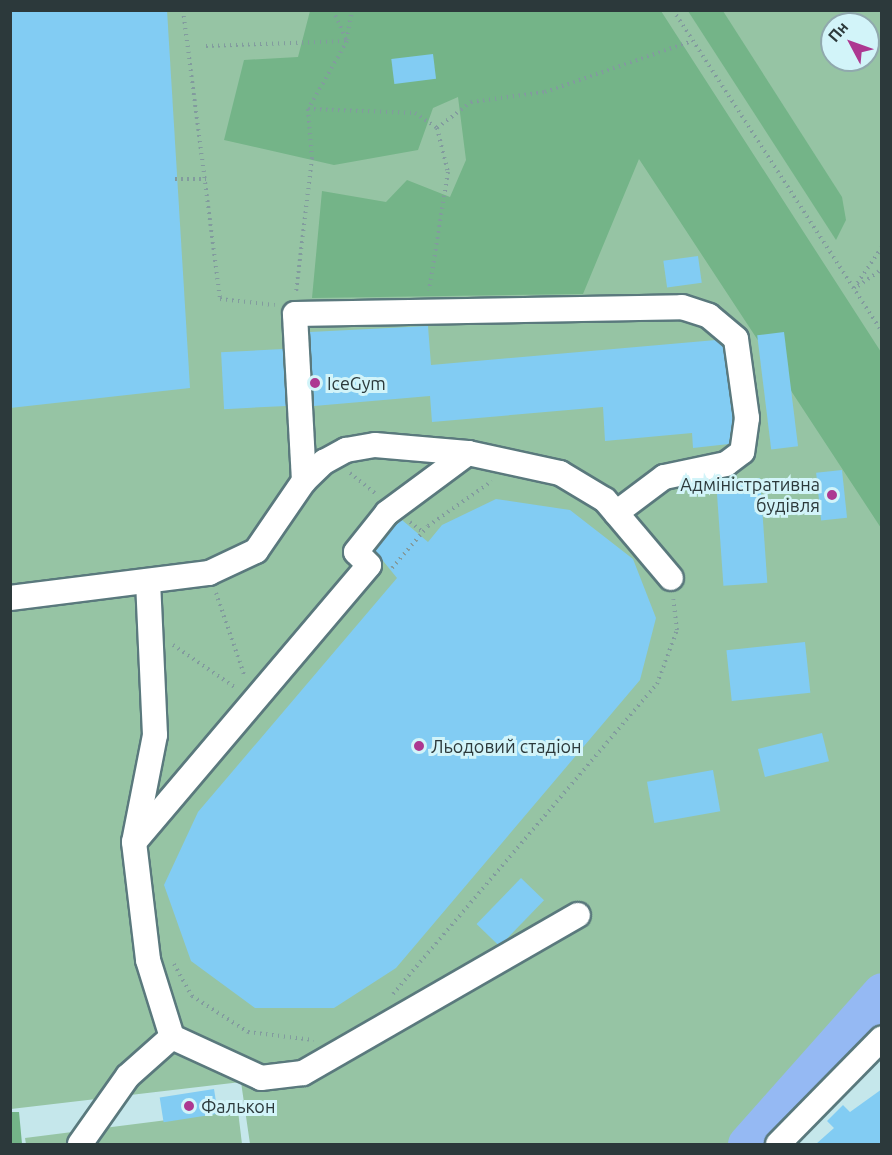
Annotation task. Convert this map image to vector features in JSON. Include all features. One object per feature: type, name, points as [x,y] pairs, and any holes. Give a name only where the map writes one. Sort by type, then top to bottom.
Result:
[{"type":"lane","points":[[304,481],[295,314],[682,307],[709,316],[736,339],[747,418],[742,452],[726,464],[664,477],[616,513]]},
{"type":"lane","points":[[10,598],[209,573],[256,551],[304,481],[346,450],[375,445],[468,453],[515,461],[561,473],[616,513],[671,578]]},
{"type":"lane","points":[[134,842],[369,565],[356,552],[387,513],[468,453]]},
{"type":"lane","points":[[148,581],[155,735],[134,842],[148,960],[172,1037],[261,1078],[303,1073],[578,915]]},
{"type":"lane","points":[[80,1144],[128,1076],[172,1037]]},
{"type":"lane","points":[[778,1144],[882,1038]]},
{"type":"path","points":[[183,10],[220,300],[271,304],[295,314],[312,159],[308,109],[347,41],[352,10]]},
{"type":"path","points":[[333,10],[347,41]]},
{"type":"path","points":[[673,10],[882,332]]},
{"type":"path","points":[[437,128],[471,102],[545,92],[692,40]]},
{"type":"path","points":[[206,46],[347,41]]},
{"type":"path","points":[[308,109],[415,113],[437,128],[448,172],[434,278],[420,311]]},
{"type":"path","points":[[175,179],[206,179]]},
{"type":"path","points":[[855,288],[882,247]]},
{"type":"path","points":[[855,288],[882,269]]},
{"type":"path","points":[[388,572],[428,526],[515,461]]},
{"type":"path","points":[[209,573],[254,700]]},
{"type":"path","points":[[390,998],[657,684],[677,630],[671,578]]},
{"type":"path","points":[[150,629],[254,700]]},
{"type":"path","points":[[170,956],[192,996],[248,1032],[322,1041]]},
{"type":"green space","points":[[11,11],[881,11],[881,980],[738,1144],[250,1144],[241,1082],[11,1109]]},
{"type":"green space","points":[[310,11],[661,11],[881,352],[881,528],[639,159],[583,294],[312,298],[322,191],[386,202],[407,180],[450,197],[466,160],[458,97],[433,108],[418,150],[334,165],[224,140],[244,60],[298,57]]},
{"type":"green space","points":[[688,11],[723,11],[842,197],[846,220],[836,240]]},
{"type":"green space","points":[[238,1111],[242,1144],[26,1144],[25,1138]]},
{"type":"green space","points":[[11,1112],[19,1112],[22,1144],[11,1144]]},
{"type":"building","points":[[10,10],[167,10],[190,388],[10,408]]},
{"type":"building","points":[[433,54],[436,79],[394,84],[391,59]]},
{"type":"building","points":[[698,256],[702,283],[667,288],[663,261]]},
{"type":"building","points":[[428,326],[431,365],[716,340],[723,346],[733,418],[729,444],[693,448],[692,433],[605,441],[603,407],[432,422],[430,396],[314,406],[310,332]]},
{"type":"building","points":[[784,332],[798,446],[771,449],[757,335]]},
{"type":"building","points":[[283,349],[286,406],[224,409],[221,352]]},
{"type":"building","name":"Адміністративна будівля","points":[[842,470],[847,518],[821,520],[816,473]]},
{"type":"building","points":[[760,478],[767,583],[723,586],[716,481]]},
{"type":"building","name":"Льодовий стадіон","points":[[496,499],[570,510],[633,559],[656,618],[640,680],[396,968],[334,1008],[255,1008],[191,961],[164,885],[198,812],[397,578],[375,551],[397,523],[402,520],[428,542],[442,525]]},
{"type":"building","points":[[805,642],[810,693],[732,701],[726,650]]},
{"type":"building","points":[[822,733],[829,761],[765,777],[758,749]]},
{"type":"building","points":[[713,770],[720,811],[654,823],[647,782]]},
{"type":"building","points":[[521,878],[544,900],[500,946],[477,924]]},
{"type":"building","name":"Фалькон","points":[[214,1089],[218,1114],[164,1122],[160,1098]]},
{"type":"building","points":[[882,1089],[882,1144],[816,1144],[834,1128],[827,1121],[843,1105],[850,1112]]},
{"type":"waterway","points":[[747,1144],[882,992]]},
{"type":"place","name":"IceGym","points":[[315,383]]},
{"type":"place","name":"Адміністративна будівля","points":[[832,495]]},
{"type":"place","name":"Льодовий стадіон","points":[[419,746]]},
{"type":"place","name":"Фалькон","points":[[189,1106]]}]
